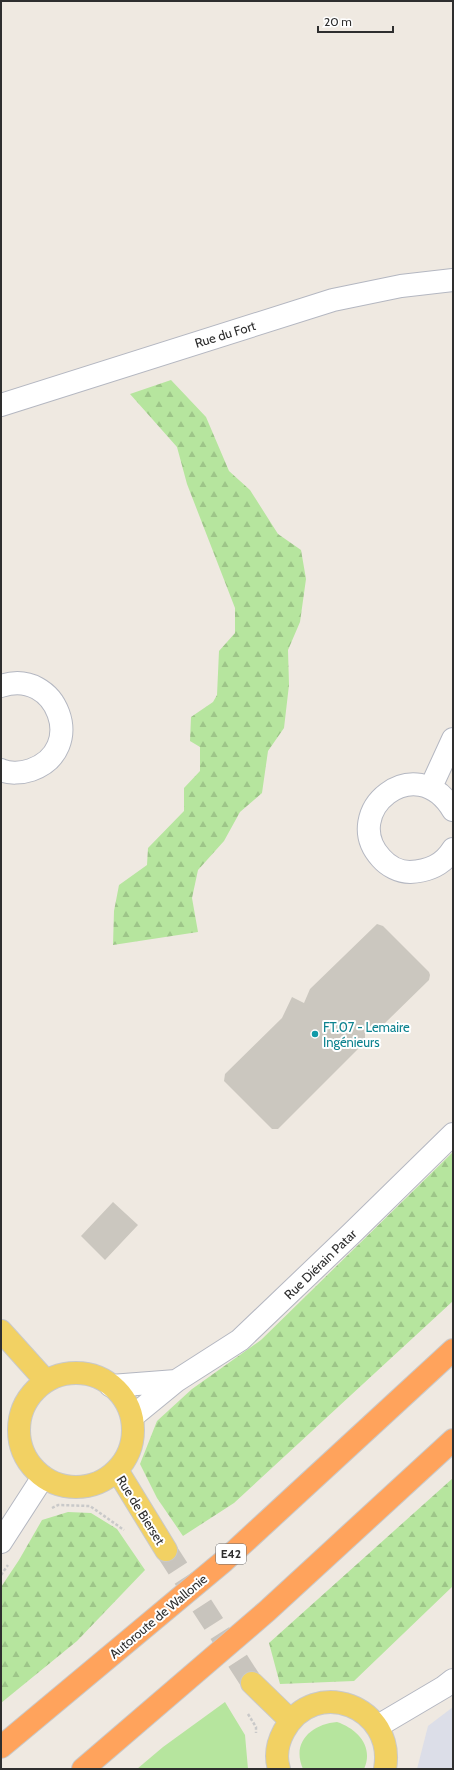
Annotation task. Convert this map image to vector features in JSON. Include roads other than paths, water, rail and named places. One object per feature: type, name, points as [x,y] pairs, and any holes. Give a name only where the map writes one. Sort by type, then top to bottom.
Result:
[{"type":"highway","name":"Autoroute de Wallonie","points":[[1,1747],[224,1560],[453,1350]]},
{"type":"highway","points":[[83,1769],[267,1612],[453,1440]]},
{"type":"main road","points":[[1,1331],[46,1381]]},
{"type":"main road","name":"Rue de Bierset","points":[[80,1373],[96,1377],[111,1386],[123,1398],[132,1417],[133,1434],[128,1454],[117,1470],[100,1482],[81,1487],[61,1485],[43,1477],[28,1461],[20,1440],[20,1417],[30,1397],[46,1381],[62,1375],[80,1373]]},
{"type":"main road","name":"Rue de Bierset","points":[[117,1470],[166,1550]]},
{"type":"main road","points":[[252,1683],[290,1720]]},
{"type":"main road","points":[[279,1769],[277,1762],[279,1740],[290,1720],[306,1708],[325,1702],[346,1703],[364,1712],[378,1726],[386,1746],[385,1769]]},
{"type":"street","name":"Rue du Fort","points":[[1,404],[333,300],[401,286],[453,280]]},
{"type":"street","points":[[1,686],[21,683],[39,688],[53,701],[61,718],[62,737],[54,754],[40,766],[23,773],[1,770]]},
{"type":"street","points":[[431,787],[453,739]]},
{"type":"street","points":[[453,810],[446,798],[431,787],[412,784],[394,788],[379,799],[370,816],[369,834],[375,852],[388,865],[405,872],[424,872],[441,864],[453,849]]},
{"type":"street","name":"Rue Diérain Patar","points":[[132,1417],[176,1381],[240,1340],[453,1134]]},
{"type":"street","name":"Rue Diérain Patar","points":[[111,1386],[176,1381]]},
{"type":"street","points":[[6,1551],[43,1477]]},
{"type":"street","points":[[378,1726],[444,1687],[453,1680]]},
{"type":"tunnel","points":[[166,1550],[252,1683]]},
{"type":"place","name":"FT.07 - Lemaire Ingénieurs","points":[[315,1034]]}]
